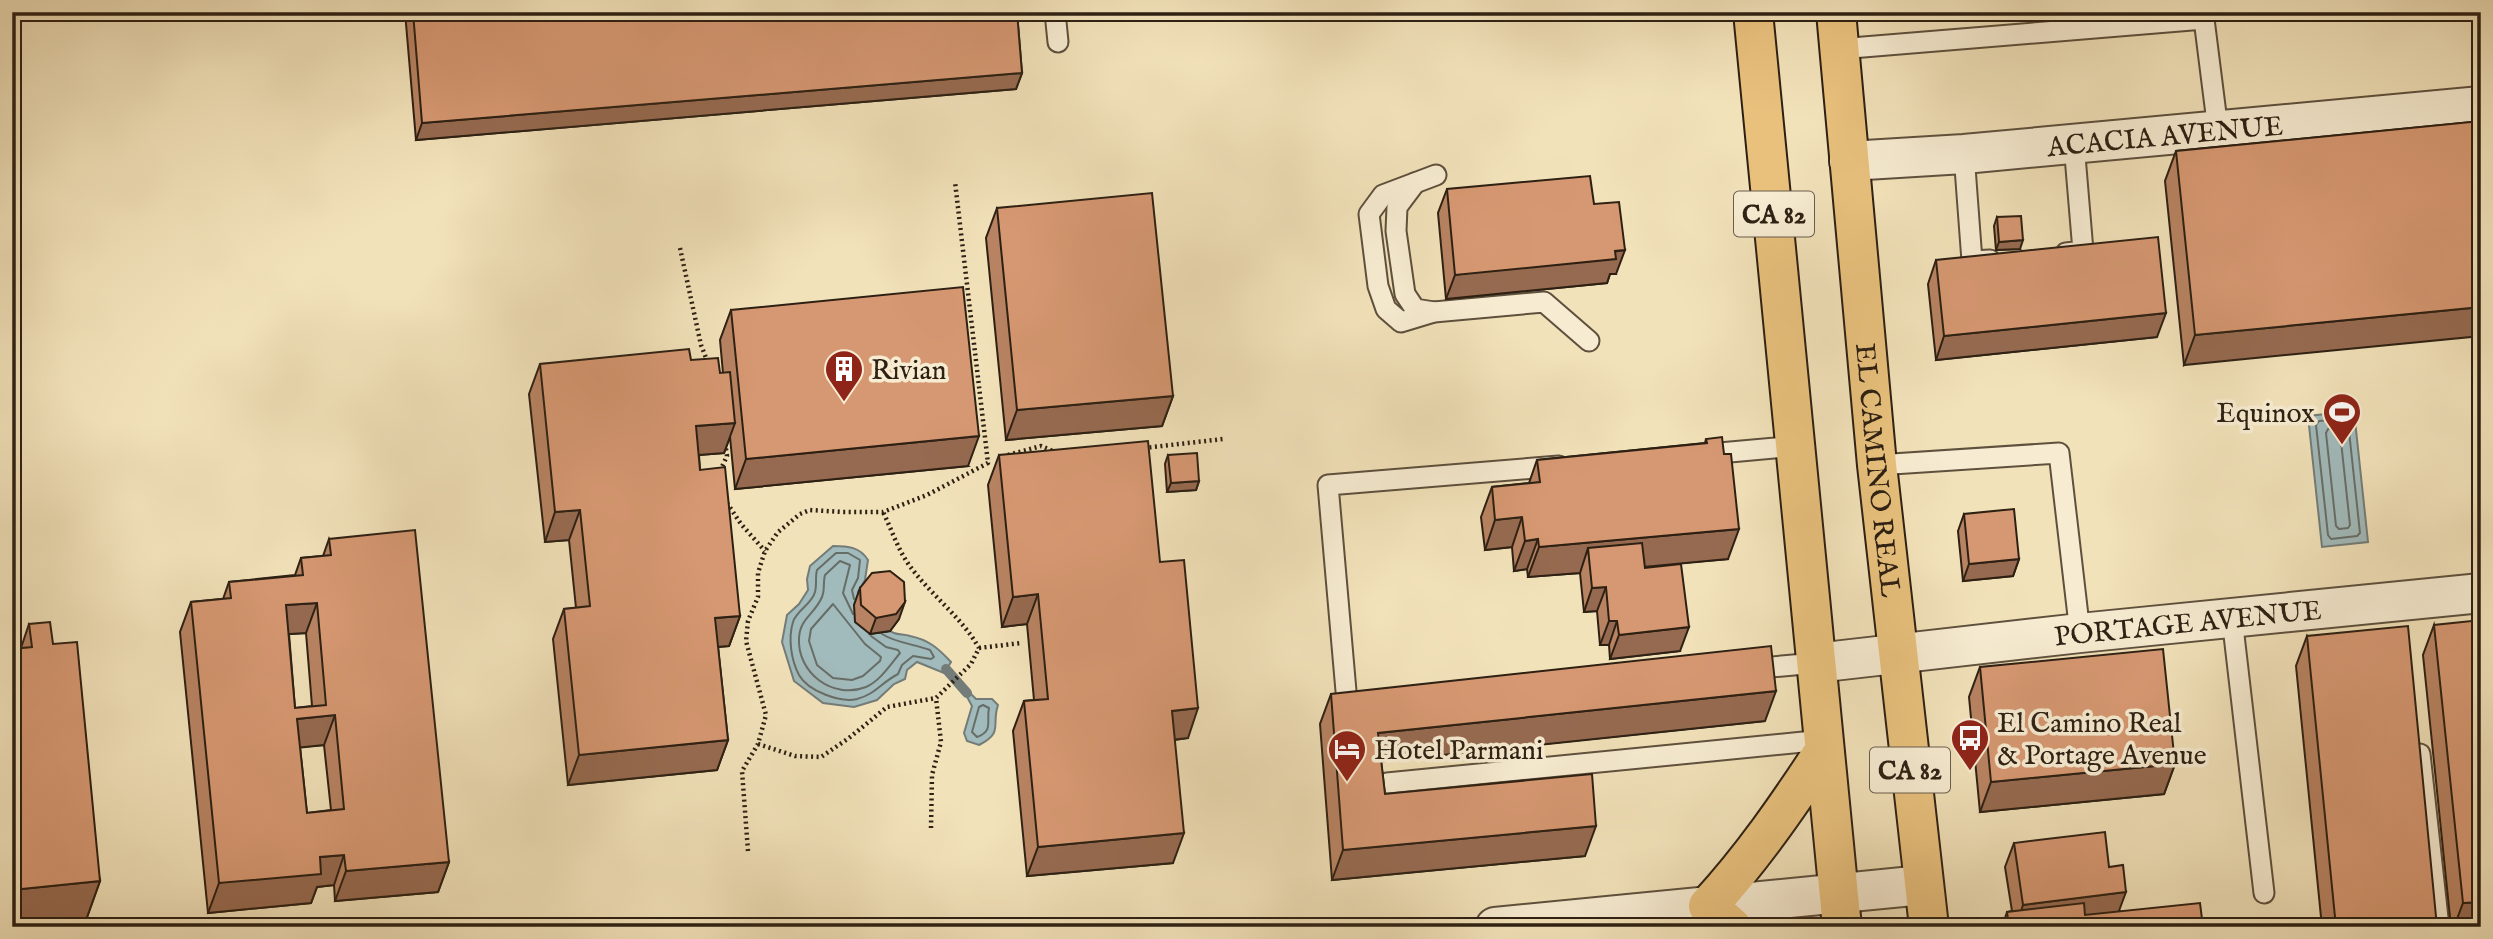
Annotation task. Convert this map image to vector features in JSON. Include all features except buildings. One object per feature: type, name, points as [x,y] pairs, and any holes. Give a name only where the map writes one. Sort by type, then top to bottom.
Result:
[{"type":"main road","name":"CA 82","points":[[1753,12],[1840,910]]},
{"type":"main road","name":"EL CAMINO REAL","points":[[1838,31],[1877,464],[1928,927]]},
{"type":"main road","points":[[1720,916],[1743,867],[1779,821],[1823,746]]},
{"type":"street","name":"ACACIA AVENUE","points":[[1849,161],[1964,154],[2481,106]]},
{"type":"street","name":"PORTAGE AVENUE","points":[[1816,663],[2232,618],[2404,608],[2481,593]]},
{"type":"street","points":[[1495,927],[1840,910],[1923,885]]},
{"type":"lane","points":[[1055,12],[1058,41]]},
{"type":"lane","points":[[1838,31],[2204,19],[2218,131]]},
{"type":"lane","points":[[2041,255],[2083,251],[2074,144]]},
{"type":"lane","points":[[1964,154],[1972,261],[2014,257]]},
{"type":"lane","points":[[1436,175],[1383,195],[1369,214],[1378,286],[1385,309],[1401,322],[1434,312],[1544,302],[1588,341]]},
{"type":"lane","points":[[1416,183],[1397,207],[1396,231],[1401,269],[1405,295],[1415,309],[1434,312]]},
{"type":"lane","points":[[1682,456],[1797,446]]},
{"type":"lane","points":[[1877,464],[2059,453],[2080,633]]},
{"type":"lane","points":[[1372,711],[1348,714],[1328,485],[1573,465]]},
{"type":"lane","points":[[2232,618],[2264,893]]},
{"type":"lane","points":[[1736,670],[1816,663]]},
{"type":"lane","points":[[2418,737],[2439,927]]},
{"type":"lane","points":[[1387,783],[1823,746]]},
{"type":"path","points":[[955,182],[988,463]]},
{"type":"path","points":[[680,248],[701,345],[711,369]]},
{"type":"path","points":[[719,473],[727,456],[724,431]]},
{"type":"path","points":[[1141,449],[1223,439]]},
{"type":"path","points":[[748,851],[742,771],[758,744],[766,715],[746,641],[748,621],[758,597],[758,573],[765,551],[778,532],[800,514],[810,510],[883,512],[927,495],[988,463],[1041,446],[1063,455]]},
{"type":"path","points":[[725,500],[741,524],[765,551]]},
{"type":"path","points":[[883,512],[907,562],[949,612],[970,632],[979,648]]},
{"type":"path","points":[[979,648],[1021,643]]},
{"type":"path","points":[[758,744],[794,756],[821,757],[887,707],[936,698],[971,664],[979,648]]},
{"type":"path","points":[[930,828],[932,775],[942,742],[936,698]]},
{"type":"water","points":[[2354,411],[2368,542],[2322,547],[2308,416]]},
{"type":"water","points":[[833,546],[853,548],[865,556],[868,560],[865,580],[858,592],[864,602],[889,631],[933,645],[951,662],[944,673],[917,662],[907,670],[905,679],[894,684],[877,700],[854,707],[823,703],[794,681],[782,642],[787,615],[799,604],[808,590],[810,566]]},
{"type":"water","points":[[968,691],[976,699],[992,699],[998,705],[994,732],[979,745],[967,741],[964,733],[972,706],[966,695]]},
{"type":"waterway","points":[[946,669],[967,693]]},
{"type":"place","name":"Rivian","points":[[844,403]]},
{"type":"place","name":"Equinox","points":[[2342,446]]},
{"type":"place","name":"El Camino Real & Portage Avenue","points":[[1970,772]]},
{"type":"place","name":"Hotel Parmani","points":[[1347,783]]}]
